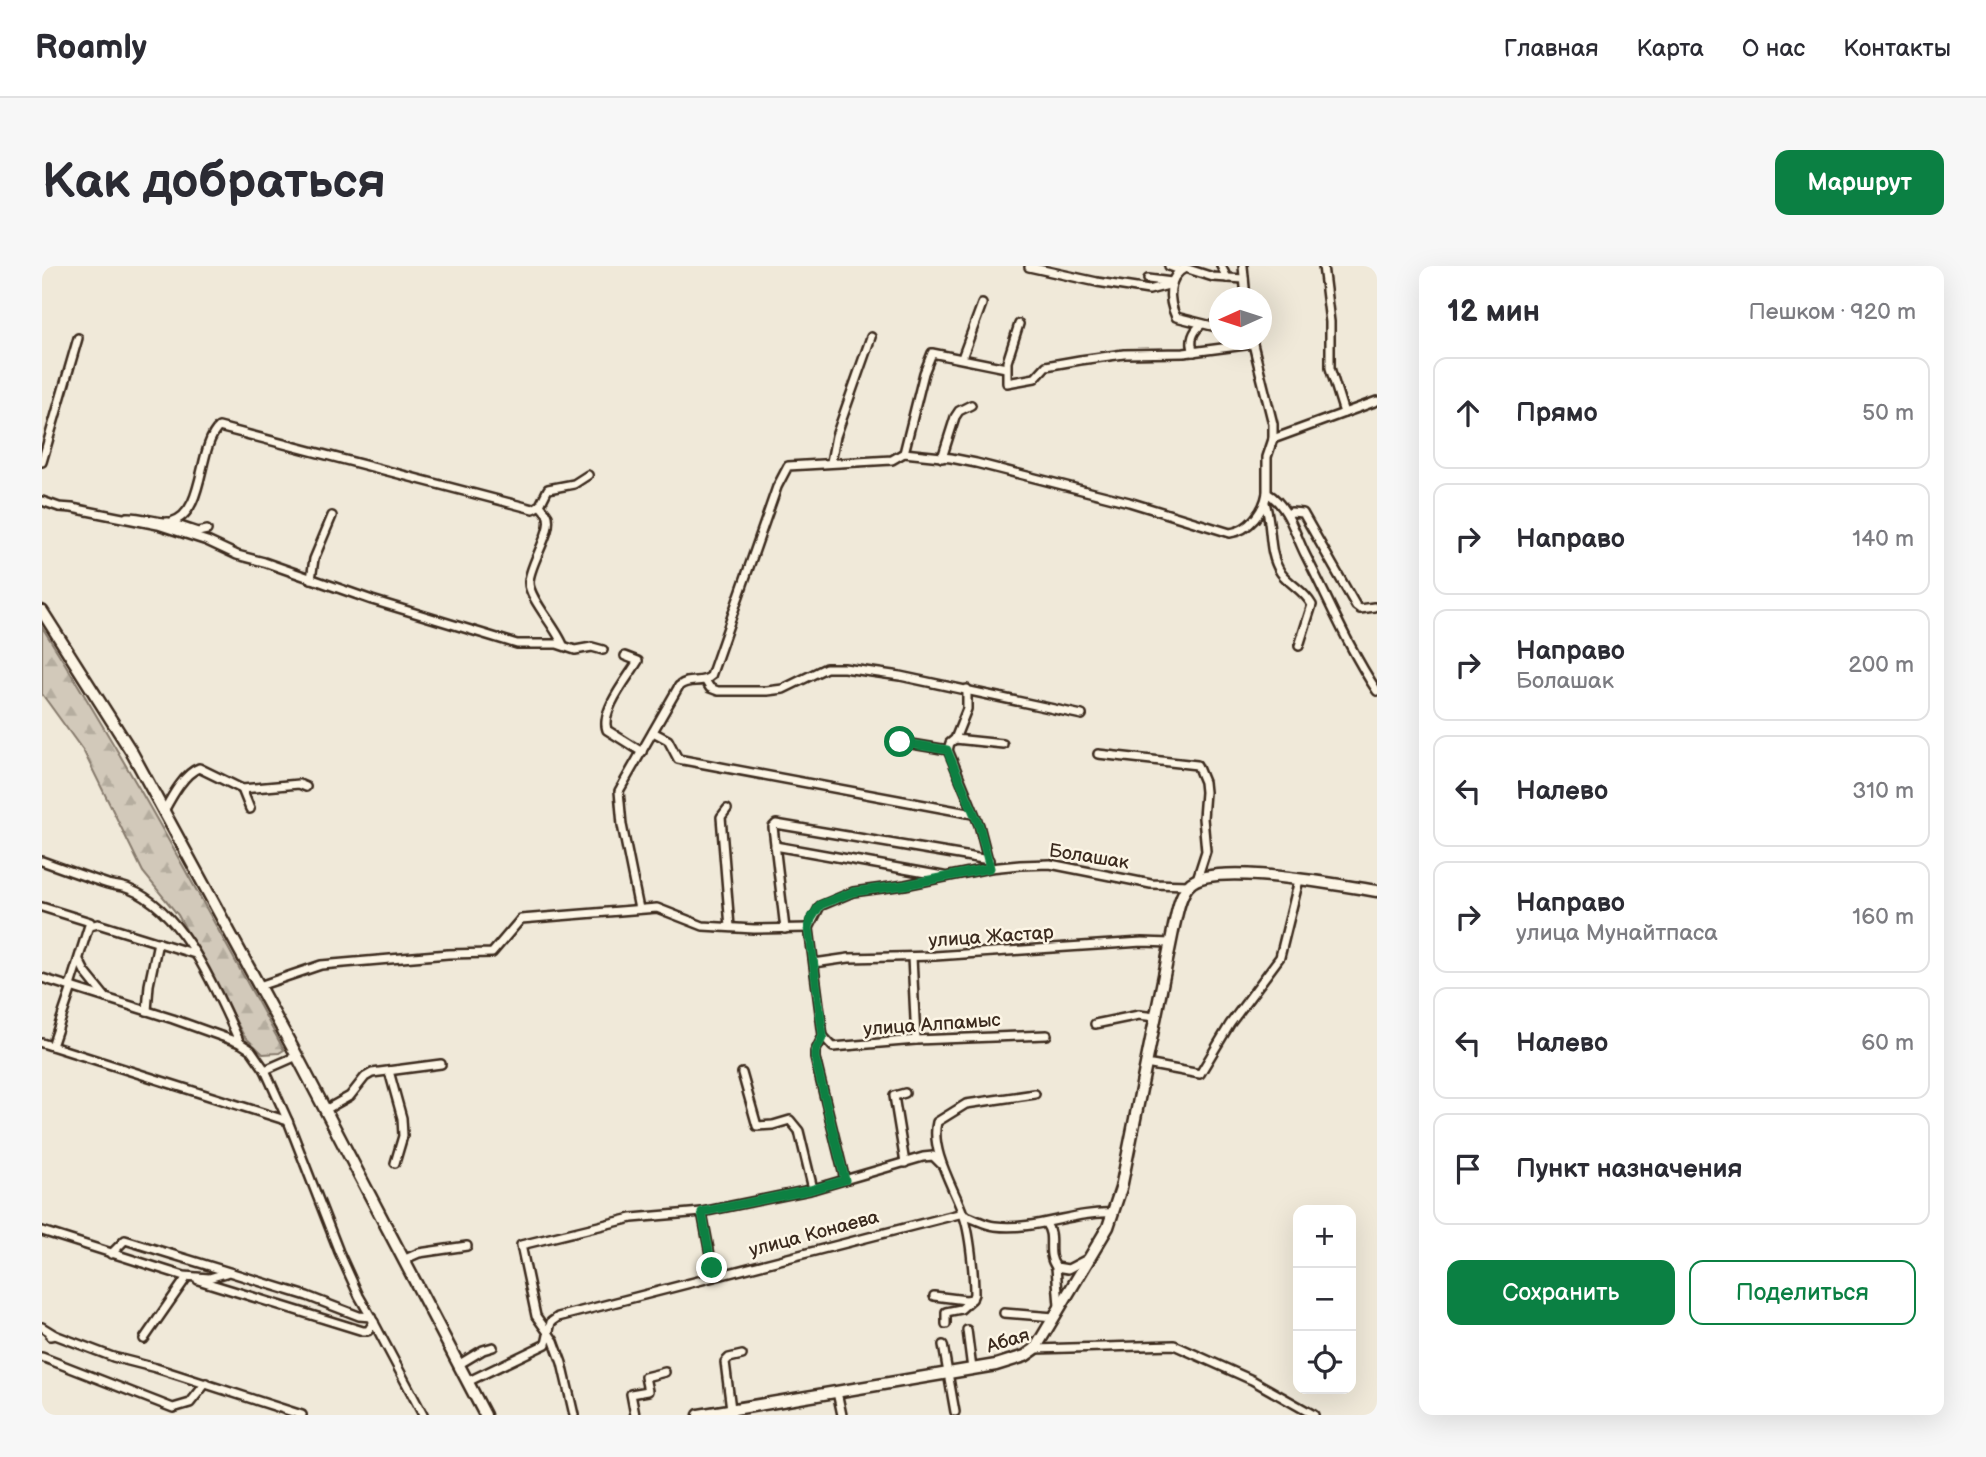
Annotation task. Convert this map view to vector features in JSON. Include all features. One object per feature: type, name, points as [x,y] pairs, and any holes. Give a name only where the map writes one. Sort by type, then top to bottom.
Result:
[{"type":"street","points":[[1169,266],[1213,277],[1244,279]]},
{"type":"street","points":[[1221,266],[1227,278]]},
{"type":"street","points":[[1243,266],[1245,287]]},
{"type":"street","points":[[1323,266],[1330,322],[1331,368],[1344,413]]},
{"type":"street","points":[[1029,267],[1149,290],[1172,283]]},
{"type":"street","points":[[1180,270],[1172,283],[1170,300],[1176,317],[1209,326]]},
{"type":"street","points":[[1148,279],[1172,283]]},
{"type":"street","points":[[961,358],[982,304]]},
{"type":"street","points":[[1019,324],[1006,368],[1007,383],[1035,378],[1046,366],[1067,362],[1124,354],[1209,349]]},
{"type":"street","points":[[1194,352],[1193,333],[1195,328],[1202,324]]},
{"type":"street","points":[[831,462],[836,436],[871,337]]},
{"type":"street","points":[[42,462],[78,338]]},
{"type":"street","points":[[1254,350],[1272,412],[1273,439],[1267,457],[1265,503],[1276,562],[1282,574],[1302,591],[1312,604],[1299,646]]},
{"type":"street","points":[[904,453],[929,355],[936,352],[1006,368]]},
{"type":"street","points":[[1273,439],[1377,401]]},
{"type":"street","points":[[942,458],[955,416],[971,405]]},
{"type":"street","points":[[168,522],[186,511],[192,500],[210,437],[219,427],[533,509],[540,505],[548,489],[574,484],[588,475]]},
{"type":"street","points":[[639,909],[622,825],[619,796],[679,686],[684,682],[705,680],[711,676],[781,477],[788,466],[892,460],[904,453],[942,458],[987,465],[1107,496],[1230,533],[1239,532],[1247,526],[1265,503]]},
{"type":"street","points":[[1267,493],[1273,496],[1287,515],[1360,663],[1377,691]]},
{"type":"street","points":[[42,501],[59,507],[158,525],[207,541],[237,555],[433,620],[517,644],[563,645],[575,650],[592,647],[604,650]]},
{"type":"street","points":[[540,505],[547,514],[548,528],[528,580],[529,589],[557,631],[563,645]]},
{"type":"street","points":[[1287,515],[1291,512],[1303,513],[1356,606],[1360,609],[1374,607]]},
{"type":"street","points":[[118,518],[137,516],[198,532],[206,530]]},
{"type":"street","points":[[311,579],[314,559],[332,516]]},
{"type":"street","points":[[42,611],[131,751],[297,1056],[485,1415]]},
{"type":"street","points":[[625,656],[638,661],[610,706],[605,726],[607,730],[642,752]]},
{"type":"street","points":[[705,680],[710,688],[718,691],[767,691],[783,689],[826,668],[844,668],[900,676],[1082,715]]},
{"type":"street","points":[[785,929],[773,827],[776,824],[990,864],[979,825],[947,750],[955,739],[967,709],[967,690]]},
{"type":"street","points":[[653,732],[668,740],[678,759],[973,814]]},
{"type":"street","points":[[955,739],[1003,744]]},
{"type":"street","points":[[900,742],[947,750]]},
{"type":"street","points":[[1035,1349],[1108,1227],[1133,1137],[1178,910],[1206,852],[1204,782],[1197,765],[1098,754]]},
{"type":"street","points":[[164,811],[193,770],[199,768],[242,789],[299,784],[306,787]]},
{"type":"street","points":[[242,789],[250,809]]},
{"type":"street","points":[[727,809],[721,817],[730,927]]},
{"type":"street","points":[[775,846],[947,877]]},
{"type":"street","points":[[42,861],[128,888],[147,898],[170,919],[195,954],[240,1043]]},
{"type":"street","name":"Болашак","points":[[809,928],[820,905],[853,892],[947,877],[990,864],[1050,864],[1151,884],[1193,882]]},
{"type":"street","points":[[1193,882],[1203,876],[1220,873],[1377,891]]},
{"type":"street","points":[[1146,1063],[1199,1074],[1230,1024],[1280,957],[1299,880]]},
{"type":"street","points":[[42,907],[195,954]]},
{"type":"street","points":[[259,986],[321,965],[492,953],[521,919],[657,908],[703,926],[809,928],[823,1036],[815,1058],[845,1180]]},
{"type":"street","points":[[71,916],[82,923],[87,936]]},
{"type":"street","points":[[52,1046],[91,924]]},
{"type":"street","points":[[146,1011],[158,942]]},
{"type":"street","name":"улица Жастар","points":[[814,963],[849,958],[912,957],[1142,942],[1171,943]]},
{"type":"street","points":[[912,957],[916,1040]]},
{"type":"street","points":[[79,960],[85,972],[107,998]]},
{"type":"street","points":[[42,978],[240,1043],[251,1050],[265,1070],[288,1121],[359,1296],[423,1415]]},
{"type":"street","points":[[1095,1024],[1139,1015],[1155,1017]]},
{"type":"street","name":"улица Алпамыс","points":[[823,1036],[833,1046],[1047,1035]]},
{"type":"street","points":[[42,1043],[288,1121]]},
{"type":"street","points":[[265,1070],[297,1056]]},
{"type":"street","points":[[325,1110],[350,1096],[365,1077],[372,1073],[441,1064]]},
{"type":"street","points":[[389,1071],[403,1136],[395,1163]]},
{"type":"street","points":[[742,1073],[757,1126],[790,1120],[799,1131],[813,1189]]},
{"type":"street","points":[[905,1093],[894,1096],[905,1163]]},
{"type":"street","points":[[941,1164],[935,1126],[939,1119],[966,1104],[1035,1094]]},
{"type":"street","points":[[573,1415],[562,1363],[554,1340],[536,1317],[521,1245],[632,1218],[702,1212],[813,1189],[930,1156],[936,1157],[964,1215],[974,1285],[972,1299],[961,1309],[946,1312],[946,1324]]},
{"type":"street","points":[[702,1212],[713,1276]]},
{"type":"street","name":"улица Конаева","points":[[467,1382],[546,1344],[551,1322],[558,1317],[713,1276],[958,1213],[992,1226],[1046,1224],[1096,1213],[1112,1213]]},
{"type":"street","points":[[1046,1224],[1051,1231],[1050,1254],[1056,1267],[1057,1312]]},
{"type":"street","points":[[42,1231],[363,1331],[368,1331],[372,1320]]},
{"type":"street","points":[[111,1254],[125,1240],[307,1296],[372,1320]]},
{"type":"street","points":[[403,1260],[419,1254],[467,1246]]},
{"type":"street","points":[[1056,1267],[1068,1269],[1090,1258]]},
{"type":"street","points":[[189,1277],[209,1278],[230,1272]]},
{"type":"street","points":[[144,1339],[189,1277]]},
{"type":"street","points":[[934,1296],[972,1299]]},
{"type":"street","points":[[1004,1312],[1057,1312]]},
{"type":"street","points":[[967,1330],[972,1369]]},
{"type":"street","points":[[47,1332],[113,1357],[206,1383],[302,1415]]},
{"type":"street","points":[[943,1345],[955,1412]]},
{"type":"street","name":"Абая","points":[[699,1415],[972,1369],[1016,1360],[1035,1349],[1174,1345],[1252,1380],[1314,1415]]},
{"type":"street","points":[[458,1365],[493,1347]]},
{"type":"street","points":[[731,1409],[725,1363],[729,1358],[742,1355]]},
{"type":"street","points":[[42,1357],[173,1408],[190,1403],[206,1383]]},
{"type":"street","points":[[635,1415],[631,1394],[648,1391],[645,1377],[665,1372]]},
{"type":"street","points":[[837,1392],[842,1415]]},
{"type":"green space","points":[[42,627],[106,731],[196,889],[284,1050],[279,1053],[263,1054],[244,1036],[178,915],[143,872],[84,752],[42,694]]},
{"type":"route","points":[[712,1268],[702,1212],[810,1190],[845,1180],[815,1058],[823,1036],[809,928],[820,905],[853,892],[990,868],[979,825],[947,750],[900,742]]}]
